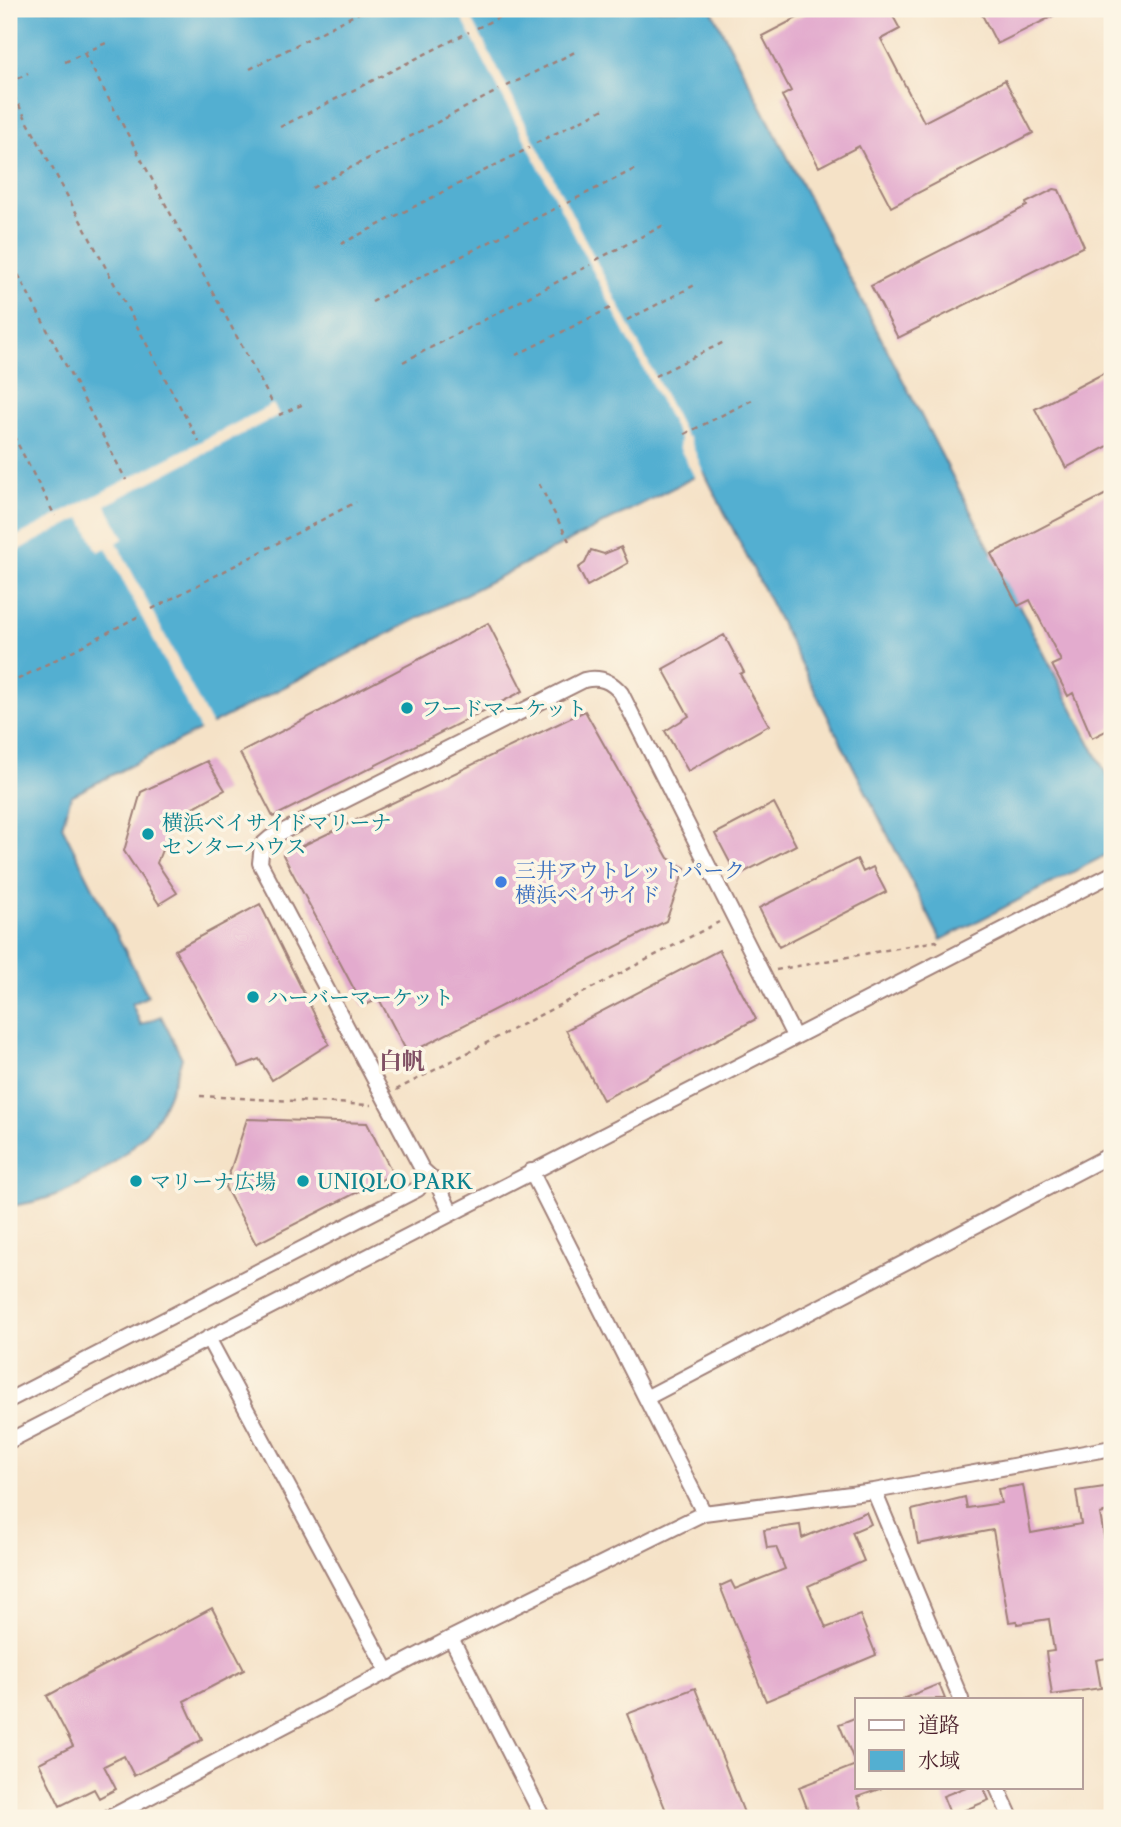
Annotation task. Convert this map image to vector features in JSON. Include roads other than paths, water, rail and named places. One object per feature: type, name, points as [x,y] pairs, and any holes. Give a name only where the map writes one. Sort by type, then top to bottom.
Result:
[{"type":"street","points":[[9,1400],[418,1189],[424,1177],[422,1169],[260,863],[262,845],[282,832],[584,680],[602,679],[614,684],[621,693],[794,1036]]},
{"type":"street","points":[[9,1441],[1112,874]]},
{"type":"street","points":[[646,1398],[1112,1154]]},
{"type":"street","points":[[422,1169],[437,1183],[452,1213]]},
{"type":"street","points":[[531,1171],[704,1513]]},
{"type":"street","points":[[208,1338],[388,1672]]},
{"type":"street","points":[[109,1818],[451,1638],[704,1513],[874,1491],[1112,1448]]},
{"type":"street","points":[[874,1491],[961,1698]]},
{"type":"street","points":[[451,1638],[543,1818]]},
{"type":"street","points":[[997,1788],[1011,1818]]},
{"type":"water","points":[[9,9],[711,9],[1112,785],[1112,852],[941,940],[704,472],[71,796],[62,826],[148,996],[132,1004],[141,1025],[161,1016],[182,1058],[156,1119],[122,1156],[69,1190],[29,1203],[9,1206]]},
{"type":"place","name":"フードマーケット","points":[[407,708]]},
{"type":"place","name":"横浜ベイサイドマリーナ センターハウス","points":[[148,834]]},
{"type":"place","name":"三井アウトレットパーク 横浜ベイサイド","points":[[501,882]]},
{"type":"place","name":"ハーバーマーケット","points":[[253,997]]},
{"type":"place","name":"マリーナ広場","points":[[136,1181]]},
{"type":"place","name":"UNIQLO PARK","points":[[303,1181]]},
{"type":"district","name":"白帆","points":[[402,1061]]}]
